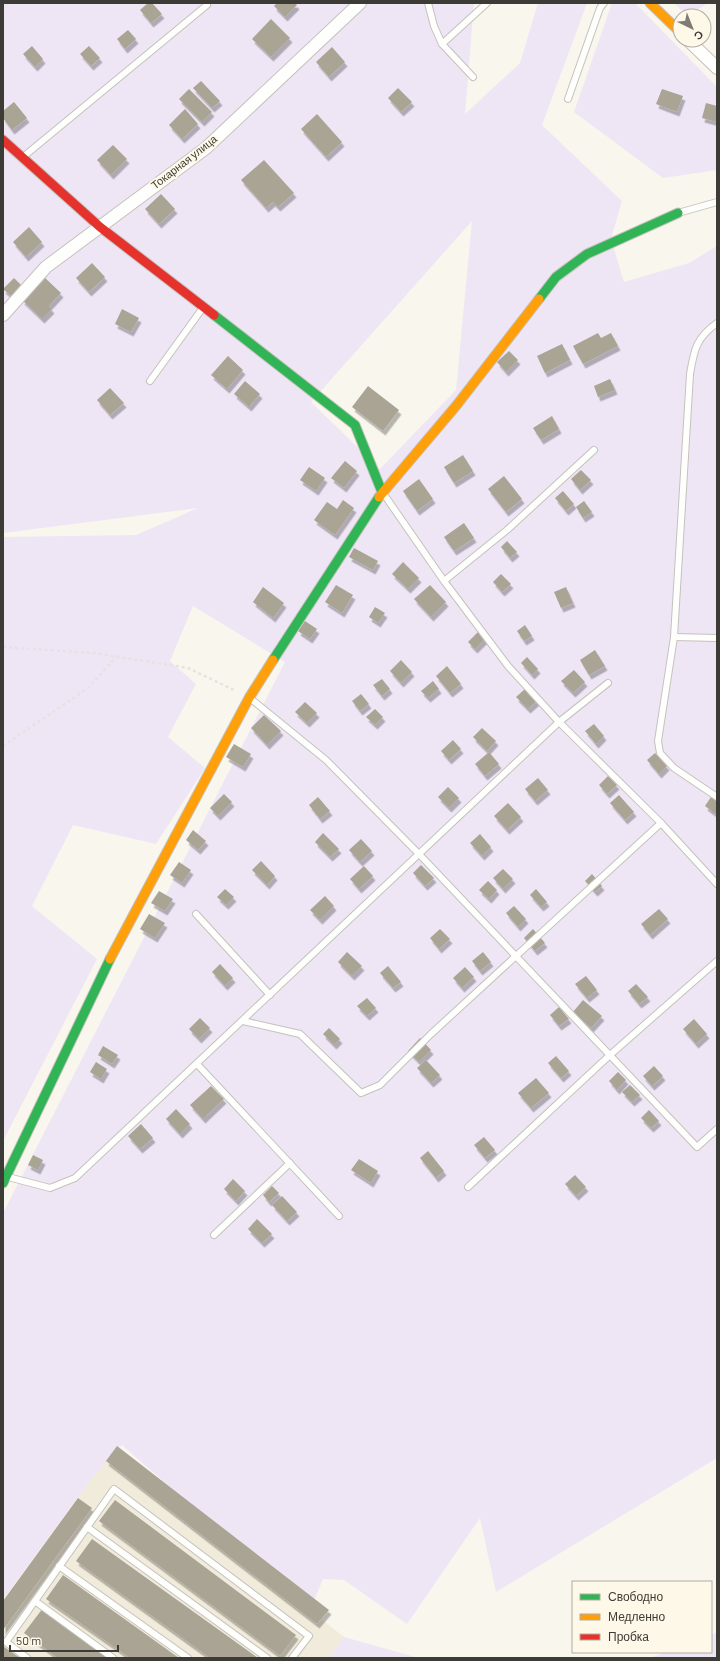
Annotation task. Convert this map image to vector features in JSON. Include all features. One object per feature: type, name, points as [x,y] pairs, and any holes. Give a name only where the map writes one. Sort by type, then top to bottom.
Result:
[{"type":"street","name":"Токарная улица","points":[[3,315],[46,267],[206,148],[360,3]]},
{"type":"street","points":[[650,3],[672,24]]},
{"type":"street","points":[[696,48],[717,68]]},
{"type":"street","points":[[3,140],[100,227],[355,425],[382,492]]},
{"type":"street","points":[[5,1180],[122,935],[250,698],[382,492],[456,406],[556,277],[587,254],[678,213]]},
{"type":"lane","points":[[428,3],[434,26],[442,44],[473,77]]},
{"type":"lane","points":[[442,44],[487,3]]},
{"type":"lane","points":[[568,99],[600,8],[604,3]]},
{"type":"lane","points":[[23,157],[207,5]]},
{"type":"lane","points":[[678,213],[717,202]]},
{"type":"lane","points":[[150,381],[203,307]]},
{"type":"lane","points":[[717,323],[705,331],[694,348],[690,374],[674,637],[658,741],[660,753],[674,768],[717,797]]},
{"type":"lane","points":[[444,581],[507,530],[594,450]]},
{"type":"lane","points":[[382,492],[444,581],[508,666],[559,722],[661,823],[717,884]]},
{"type":"lane","points":[[674,637],[717,638]]},
{"type":"lane","points":[[5,1180],[50,1188],[74,1178],[198,1064],[559,722],[608,683]]},
{"type":"lane","points":[[250,698],[326,760],[516,955],[697,1147],[717,1129]]},
{"type":"lane","points":[[243,1021],[300,1034],[361,1093],[380,1085],[431,1034],[661,823]]},
{"type":"lane","points":[[196,914],[270,995]]},
{"type":"lane","points":[[468,1187],[610,1055],[717,961]]},
{"type":"lane","points":[[198,1064],[339,1216]]},
{"type":"lane","points":[[214,1235],[290,1163]]},
{"type":"lane","points":[[27,1658],[6,1642],[114,1489],[309,1636],[292,1658]]},
{"type":"lane","points":[[87,1527],[267,1658]]},
{"type":"lane","points":[[59,1566],[188,1658]]},
{"type":"lane","points":[[35,1601],[113,1658]]},
{"type":"path","points":[[3,647],[94,652],[188,668],[250,698]]},
{"type":"path","points":[[3,746],[88,688],[117,656]]},
{"type":"shaded area","points":[[3,3],[474,3],[465,114],[520,63],[538,3],[587,3],[542,125],[622,201],[611,239],[624,282],[689,263],[717,246],[717,1458],[496,1592],[480,1518],[407,1624],[344,1580],[323,1579],[310,1610],[122,1445],[92,1478],[3,1600],[3,1213],[285,662],[193,606],[170,661],[196,684],[168,737],[205,768],[156,844],[73,825],[32,906],[97,959],[3,1141],[3,537],[136,535],[198,508],[3,533]],"holes":[[[472,221],[456,390],[380,469],[311,402]]]},
{"type":"shaded area","points":[[612,3],[635,3],[672,41],[672,48],[679,48],[717,87],[717,170],[663,178],[574,112]]},
{"type":"shaded area","points":[[674,3],[707,3],[700,8],[679,8]]},
{"type":"shaded area","points":[[110,1453],[344,1637],[329,1658],[3,1658],[3,1601]]},
{"type":"shaded area","points":[[717,1632],[717,1658],[651,1658],[664,1653],[712,1653],[712,1634]]},
{"type":"shaded area","points":[[344,1637],[419,1658],[329,1658]]},
{"type":"building","points":[[148,3],[152,3],[162,14],[151,23],[140,10]]},
{"type":"building","points":[[277,3],[295,3],[297,5],[285,17],[274,6]]},
{"type":"building","points":[[271,19],[290,38],[271,57],[252,39]]},
{"type":"building","points":[[128,30],[136,39],[125,49],[117,39]]},
{"type":"building","points":[[32,46],[43,59],[35,67],[23,54]]},
{"type":"building","points":[[89,46],[100,58],[91,66],[80,54]]},
{"type":"building","points":[[332,47],[345,62],[329,77],[316,62]]},
{"type":"building","points":[[201,81],[220,101],[212,108],[193,88]]},
{"type":"building","points":[[398,88],[412,102],[401,112],[388,98]]},
{"type":"building","points":[[189,89],[212,112],[202,122],[179,99]]},
{"type":"building","points":[[662,89],[683,96],[677,112],[656,104]]},
{"type":"building","points":[[14,102],[27,118],[12,130],[3,118],[3,111]]},
{"type":"building","points":[[706,103],[717,106],[717,122],[702,118]]},
{"type":"building","points":[[185,109],[198,124],[182,139],[169,125]]},
{"type":"building","points":[[317,114],[342,142],[326,157],[301,129]]},
{"type":"building","points":[[113,145],[127,159],[111,175],[97,160]]},
{"type":"building","points":[[264,160],[294,193],[278,207],[273,202],[266,208],[241,180]]},
{"type":"building","points":[[161,194],[175,209],[159,224],[145,209]]},
{"type":"building","points":[[29,227],[42,242],[26,257],[13,242]]},
{"type":"building","points":[[92,263],[105,277],[89,292],[76,278]]},
{"type":"building","points":[[43,276],[61,293],[49,306],[52,309],[42,319],[22,300]]},
{"type":"building","points":[[14,278],[21,285],[11,296],[3,289]]},
{"type":"building","points":[[122,309],[139,318],[131,332],[115,324]]},
{"type":"building","points":[[598,333],[601,338],[611,333],[618,346],[583,364],[573,346]]},
{"type":"building","points":[[562,344],[570,360],[545,373],[537,356]]},
{"type":"building","points":[[509,351],[518,360],[506,372],[497,362]]},
{"type":"building","points":[[228,356],[243,370],[227,389],[211,375]]},
{"type":"building","points":[[610,379],[615,390],[598,397],[594,386]]},
{"type":"building","points":[[245,381],[260,394],[249,407],[234,394]]},
{"type":"building","points":[[368,386],[399,410],[383,431],[352,407]]},
{"type":"building","points":[[110,388],[124,403],[110,415],[97,400]]},
{"type":"building","points":[[552,416],[559,429],[541,440],[533,428]]},
{"type":"building","points":[[463,455],[473,471],[454,483],[444,467]]},
{"type":"building","points":[[345,461],[357,471],[344,488],[331,478]]},
{"type":"building","points":[[309,467],[325,478],[316,491],[300,480]]},
{"type":"building","points":[[581,470],[591,480],[580,490],[571,479]]},
{"type":"building","points":[[504,476],[522,499],[506,512],[488,489]]},
{"type":"building","points":[[419,479],[433,499],[417,511],[403,491]]},
{"type":"building","points":[[563,491],[574,504],[566,511],[555,498]]},
{"type":"building","points":[[343,500],[354,508],[335,535],[314,520],[327,502],[337,509]]},
{"type":"building","points":[[584,501],[592,512],[583,518],[576,507]]},
{"type":"building","points":[[464,523],[474,538],[454,551],[444,537]]},
{"type":"building","points":[[507,541],[517,552],[510,558],[501,547]]},
{"type":"building","points":[[354,548],[378,561],[373,570],[349,557]]},
{"type":"building","points":[[403,562],[419,578],[408,589],[392,574]]},
{"type":"building","points":[[501,574],[511,584],[502,592],[493,582]]},
{"type":"building","points":[[336,585],[353,595],[342,613],[325,602]]},
{"type":"building","points":[[430,585],[446,602],[431,617],[414,599]]},
{"type":"building","points":[[263,587],[284,603],[273,618],[253,602]]},
{"type":"building","points":[[566,587],[573,603],[561,608],[554,592]]},
{"type":"building","points":[[375,607],[385,613],[378,623],[369,617]]},
{"type":"building","points":[[305,621],[317,629],[310,639],[298,631]]},
{"type":"building","points":[[525,625],[532,636],[524,641],[517,631]]},
{"type":"building","points":[[478,632],[485,639],[475,649],[468,642]]},
{"type":"building","points":[[595,650],[605,666],[589,675],[580,660]]},
{"type":"building","points":[[527,657],[538,669],[532,675],[521,663]]},
{"type":"building","points":[[401,660],[412,672],[401,683],[390,671]]},
{"type":"building","points":[[447,666],[461,684],[450,693],[436,676]]},
{"type":"building","points":[[574,670],[585,682],[573,693],[561,681]]},
{"type":"building","points":[[382,679],[390,689],[382,696],[373,685]]},
{"type":"building","points":[[433,681],[439,689],[428,698],[421,691]]},
{"type":"building","points":[[525,689],[537,701],[528,709],[516,697]]},
{"type":"building","points":[[361,694],[369,704],[360,711],[352,701]]},
{"type":"building","points":[[305,702],[317,713],[307,723],[295,712]]},
{"type":"building","points":[[375,709],[383,717],[375,725],[366,717]]},
{"type":"building","points":[[264,715],[281,731],[267,745],[251,728]]},
{"type":"building","points":[[594,724],[604,736],[596,744],[585,731]]},
{"type":"building","points":[[482,728],[496,741],[487,751],[473,737]]},
{"type":"building","points":[[453,740],[461,749],[449,760],[441,751]]},
{"type":"building","points":[[234,744],[251,754],[243,767],[226,757]]},
{"type":"building","points":[[489,752],[499,764],[485,776],[475,764]]},
{"type":"building","points":[[655,753],[667,766],[659,774],[647,760]]},
{"type":"building","points":[[608,776],[617,785],[607,794],[599,785]]},
{"type":"building","points":[[538,778],[548,790],[535,801],[525,789]]},
{"type":"building","points":[[448,787],[459,798],[449,808],[438,797]]},
{"type":"building","points":[[224,794],[232,802],[218,816],[210,808]]},
{"type":"building","points":[[619,795],[634,812],[625,820],[610,803]]},
{"type":"building","points":[[318,797],[330,811],[320,819],[309,805]]},
{"type":"building","points":[[711,797],[717,801],[717,815],[705,806]]},
{"type":"building","points":[[508,803],[521,817],[507,830],[494,816]]},
{"type":"building","points":[[193,830],[206,841],[198,850],[186,840]]},
{"type":"building","points":[[323,833],[339,849],[330,857],[315,842]]},
{"type":"building","points":[[480,834],[491,847],[482,856],[470,843]]},
{"type":"building","points":[[361,839],[372,851],[360,862],[349,850]]},
{"type":"building","points":[[261,861],[275,876],[267,885],[252,870]]},
{"type":"building","points":[[179,862],[191,870],[182,883],[170,875]]},
{"type":"building","points":[[421,865],[434,878],[425,886],[413,873]]},
{"type":"building","points":[[364,866],[373,876],[359,889],[350,879]]},
{"type":"building","points":[[503,869],[513,879],[503,889],[493,878]]},
{"type":"building","points":[[592,874],[602,886],[595,892],[585,881]]},
{"type":"building","points":[[488,881],[497,890],[489,899],[479,890]]},
{"type":"building","points":[[225,889],[234,897],[226,905],[217,897]]},
{"type":"building","points":[[536,889],[547,902],[541,907],[530,895]]},
{"type":"building","points":[[159,891],[173,899],[165,911],[151,903]]},
{"type":"building","points":[[325,896],[334,906],[320,920],[310,910]]},
{"type":"building","points":[[514,906],[526,919],[518,927],[506,913]]},
{"type":"building","points":[[659,909],[668,919],[650,935],[641,924]]},
{"type":"building","points":[[149,914],[165,923],[155,938],[140,929]]},
{"type":"building","points":[[440,929],[450,939],[439,949],[430,938]]},
{"type":"building","points":[[533,929],[545,943],[535,951],[524,938]]},
{"type":"building","points":[[347,952],[362,966],[352,976],[338,962]]},
{"type":"building","points":[[483,952],[491,962],[480,971],[472,961]]},
{"type":"building","points":[[220,964],[233,978],[225,986],[212,972]]},
{"type":"building","points":[[388,966],[401,982],[393,988],[380,973]]},
{"type":"building","points":[[465,967],[474,977],[462,988],[453,978]]},
{"type":"building","points":[[586,976],[597,990],[587,998],[575,984]]},
{"type":"building","points":[[636,984],[648,997],[639,1004],[628,991]]},
{"type":"building","points":[[367,998],[376,1008],[367,1016],[357,1006]]},
{"type":"building","points":[[583,1000],[602,1016],[591,1028],[573,1012]]},
{"type":"building","points":[[559,1007],[569,1019],[559,1026],[550,1015]]},
{"type":"building","points":[[200,1018],[210,1028],[199,1039],[189,1029]]},
{"type":"building","points":[[694,1019],[707,1034],[696,1044],[683,1029]]},
{"type":"building","points":[[329,1028],[340,1039],[334,1045],[323,1034]]},
{"type":"building","points":[[420,1038],[431,1050],[419,1062],[408,1051]]},
{"type":"building","points":[[103,1046],[118,1055],[112,1064],[98,1055]]},
{"type":"building","points":[[556,1056],[569,1071],[561,1078],[548,1063]]},
{"type":"building","points":[[426,1060],[440,1075],[431,1083],[417,1068]]},
{"type":"building","points":[[96,1062],[107,1069],[101,1079],[90,1072]]},
{"type":"building","points":[[654,1066],[663,1076],[652,1086],[643,1076]]},
{"type":"building","points":[[618,1072],[626,1080],[617,1090],[609,1081]]},
{"type":"building","points":[[536,1078],[549,1093],[531,1108],[518,1093]]},
{"type":"building","points":[[630,1085],[640,1095],[632,1102],[622,1092]]},
{"type":"building","points":[[211,1086],[224,1099],[203,1119],[190,1105]]},
{"type":"building","points":[[176,1109],[190,1124],[180,1134],[166,1119]]},
{"type":"building","points":[[649,1110],[659,1121],[651,1128],[641,1118]]},
{"type":"building","points":[[141,1124],[153,1138],[140,1149],[128,1136]]},
{"type":"building","points":[[484,1137],[495,1150],[485,1158],[474,1145]]},
{"type":"building","points":[[428,1151],[444,1171],[436,1178],[420,1158]]},
{"type":"building","points":[[33,1155],[43,1160],[38,1170],[28,1165]]},
{"type":"building","points":[[359,1159],[378,1171],[371,1183],[351,1170]]},
{"type":"building","points":[[575,1175],[586,1187],[576,1196],[565,1184]]},
{"type":"building","points":[[233,1179],[245,1191],[236,1201],[224,1189]]},
{"type":"building","points":[[272,1186],[279,1193],[269,1202],[263,1195]]},
{"type":"building","points":[[282,1196],[297,1212],[287,1221],[272,1205]]},
{"type":"building","points":[[257,1219],[272,1234],[262,1243],[248,1229]]},
{"type":"building","points":[[117,1446],[329,1610],[317,1624],[106,1461]]},
{"type":"building","points":[[78,1498],[92,1508],[3,1630],[3,1601]]},
{"type":"building","points":[[115,1500],[296,1635],[280,1656],[99,1521]]},
{"type":"building","points":[[92,1539],[258,1658],[210,1658],[76,1561]]},
{"type":"building","points":[[63,1575],[179,1658],[130,1658],[46,1599]]},
{"type":"building","points":[[43,1608],[109,1658],[58,1658],[24,1633]]},
{"type":"building","points":[[3,1646],[20,1658],[3,1658]]},
{"type":"traffic: fast","points":[[539,299],[556,277],[587,254],[678,213]]},
{"type":"traffic: fast","points":[[214,315],[355,425],[382,492]]},
{"type":"traffic: fast","points":[[273,660],[379,497]]},
{"type":"traffic: fast","points":[[3,1183],[110,959]]},
{"type":"traffic: slow","points":[[650,3],[672,24]]},
{"type":"traffic: slow","points":[[379,497],[456,406],[539,299]]},
{"type":"traffic: slow","points":[[110,959],[249,698],[273,660]]},
{"type":"traffic: jam","points":[[3,140],[100,227],[214,315]]}]
